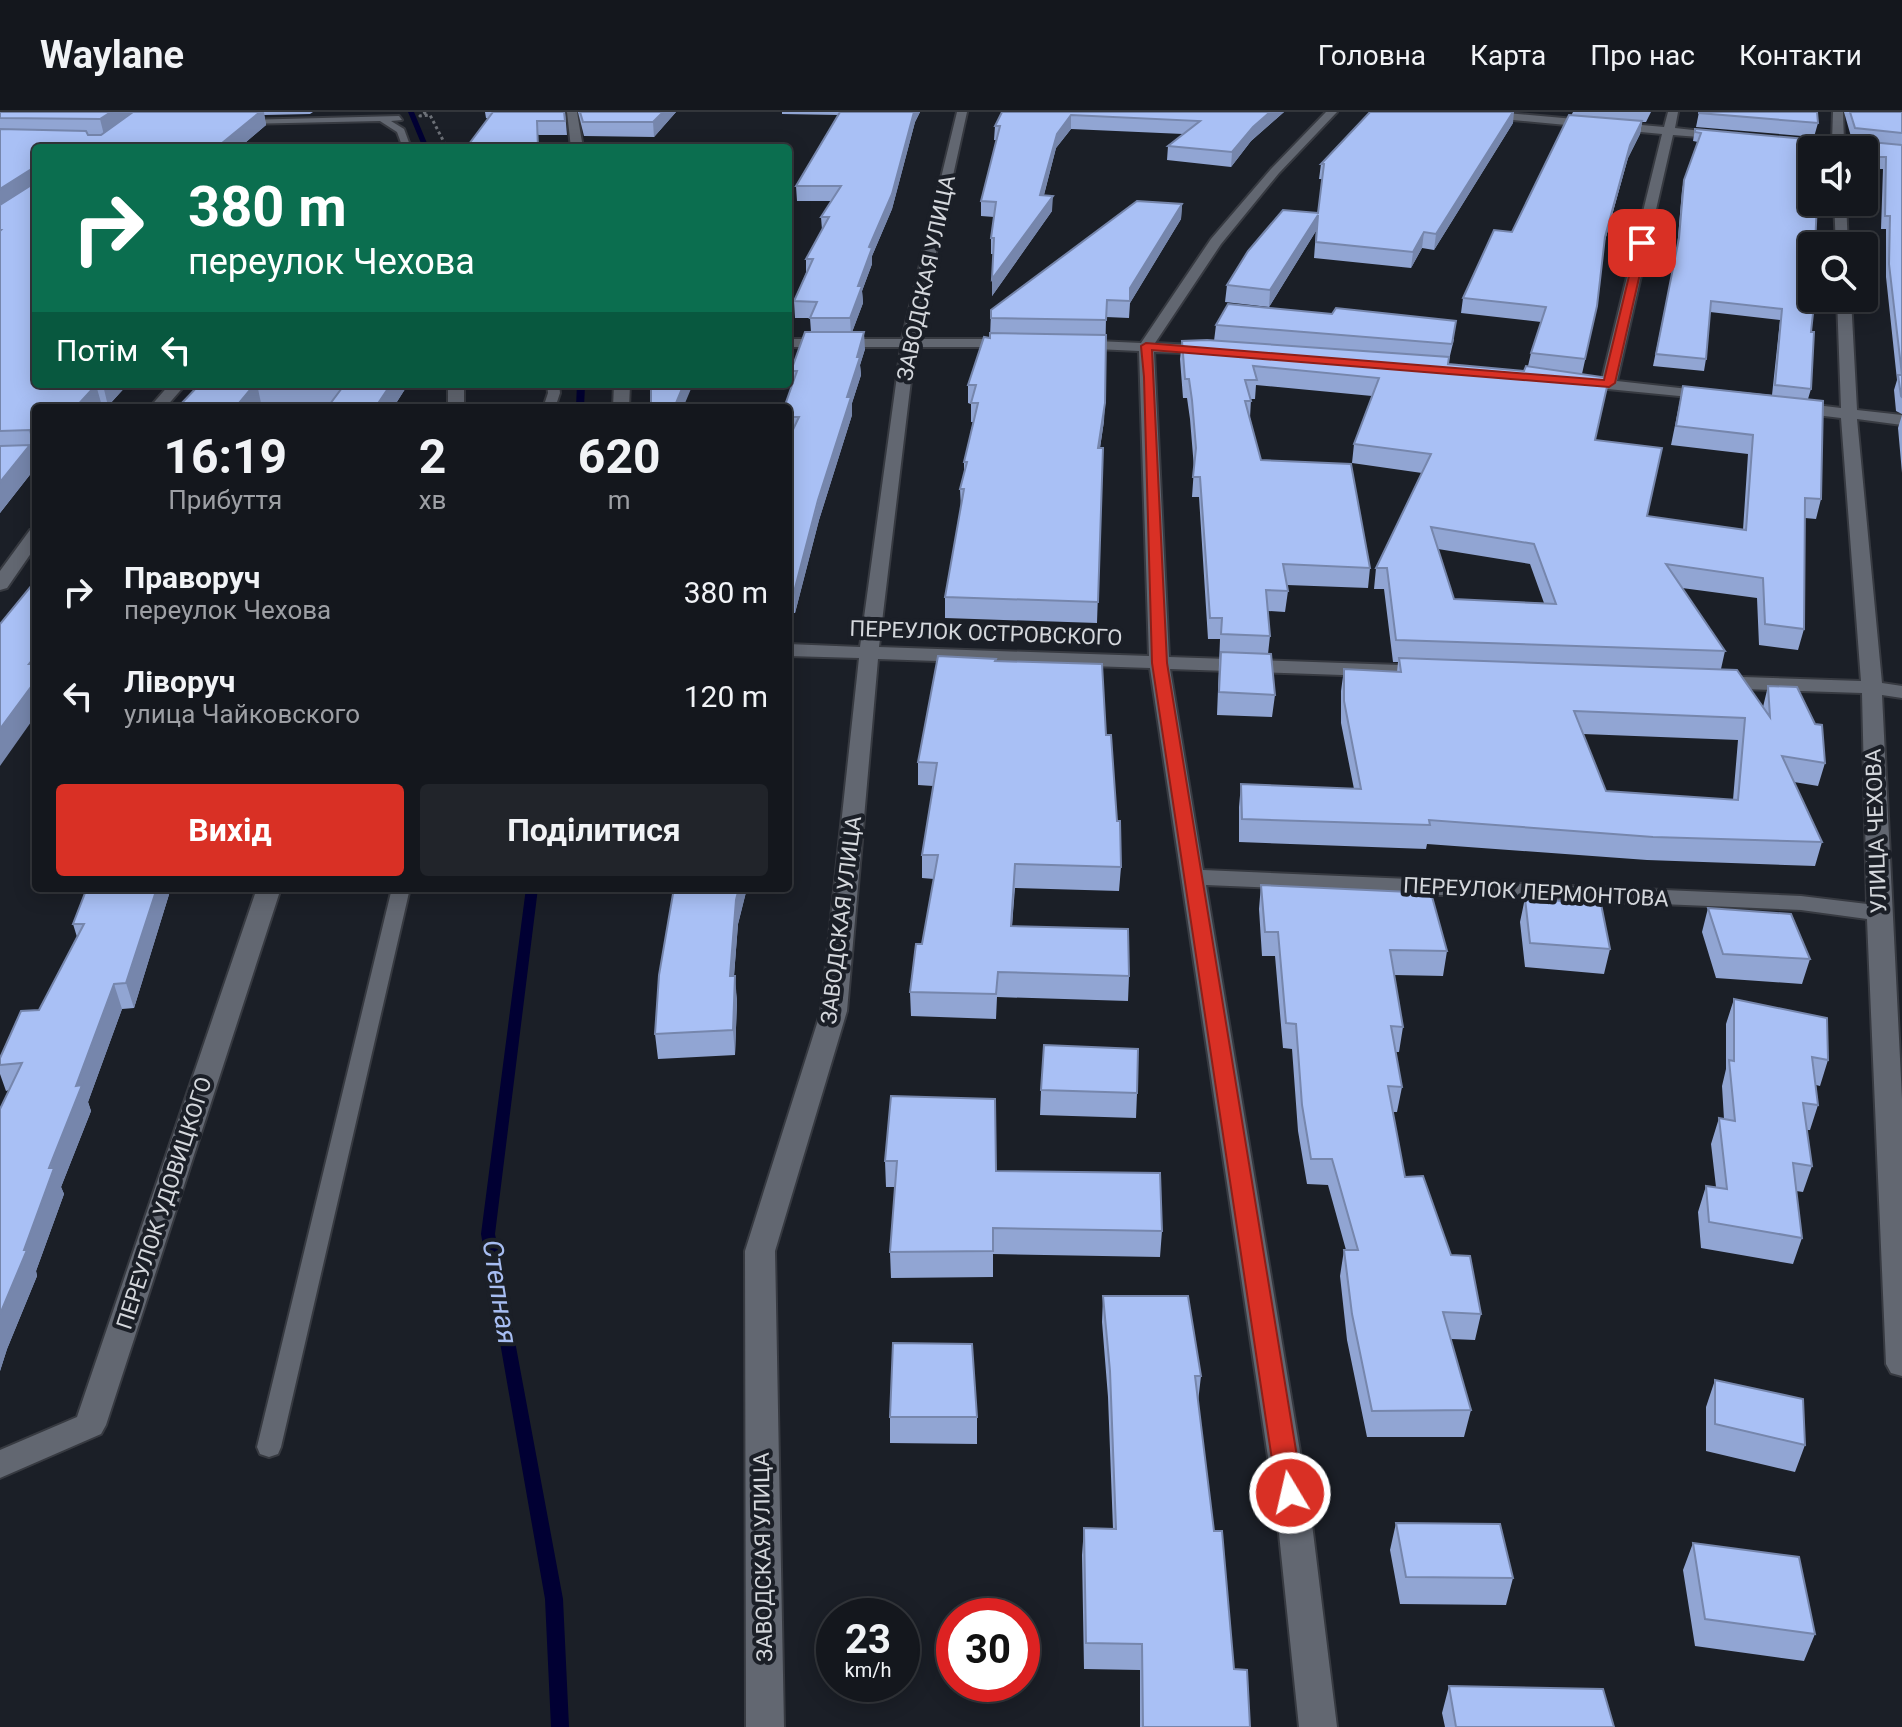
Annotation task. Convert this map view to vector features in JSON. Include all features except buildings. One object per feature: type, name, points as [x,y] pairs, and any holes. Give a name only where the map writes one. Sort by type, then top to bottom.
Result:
[{"type":"street","points":[[572,112],[576,144]]},
{"type":"street","name":"ЗАВОДСКАЯ УЛИЦА","points":[[765,1727],[760,1251],[834,1011],[869,652],[909,341],[962,112]]},
{"type":"street","points":[[1318,1727],[1295,1524],[1159,663],[1150,377],[1146,346],[1216,242],[1275,171],[1332,112]]},
{"type":"street","points":[[1460,112],[1745,138]]},
{"type":"street","points":[[1609,383],[1673,112]]},
{"type":"street","points":[[1838,112],[1838,136]]},
{"type":"street","points":[[1776,141],[1798,143]]},
{"type":"street","points":[[1878,150],[1902,151]]},
{"type":"street","name":"УЛИЦА ЧЕХОВА","points":[[1845,312],[1849,414],[1872,687],[1879,913],[1902,1364]]},
{"type":"street","points":[[792,343],[909,341],[1146,346],[1237,352]]},
{"type":"street","points":[[1562,379],[1729,399]]},
{"type":"street","points":[[160,404],[174,388]]},
{"type":"street","points":[[1774,405],[1902,420]]},
{"type":"street","points":[[0,584],[32,540]]},
{"type":"street","name":"ПЕРЕУЛОК ОСТРОВСКОГО","points":[[792,650],[1444,673]]},
{"type":"street","points":[[1698,681],[1872,687],[1902,692]]},
{"type":"street","name":"ПЕРЕУЛОК ЛЕРМОНТОВА","points":[[1193,877],[1801,903],[1879,913]]},
{"type":"street","name":"ПЕРЕУЛОК УДОВИЦКОГО","points":[[0,1465],[90,1425],[268,892]]},
{"type":"lane","points":[[226,122],[399,118]]},
{"type":"lane","points":[[383,119],[401,131],[406,144]]},
{"type":"lane","points":[[269,1447],[400,892]]},
{"type":"path","points":[[426,112],[420,116],[430,115],[445,144]]},
{"type":"waterway","name":"Степная","points":[[411,112],[424,144]]},
{"type":"waterway","name":"Степная","points":[[580,404],[581,388]]},
{"type":"waterway","name":"Степная","points":[[531,892],[488,1234],[554,1599],[560,1727]]},
{"type":"route","points":[[1290,1493],[1159,663],[1150,377],[1146,346],[1609,383],[1642,243]]}]
